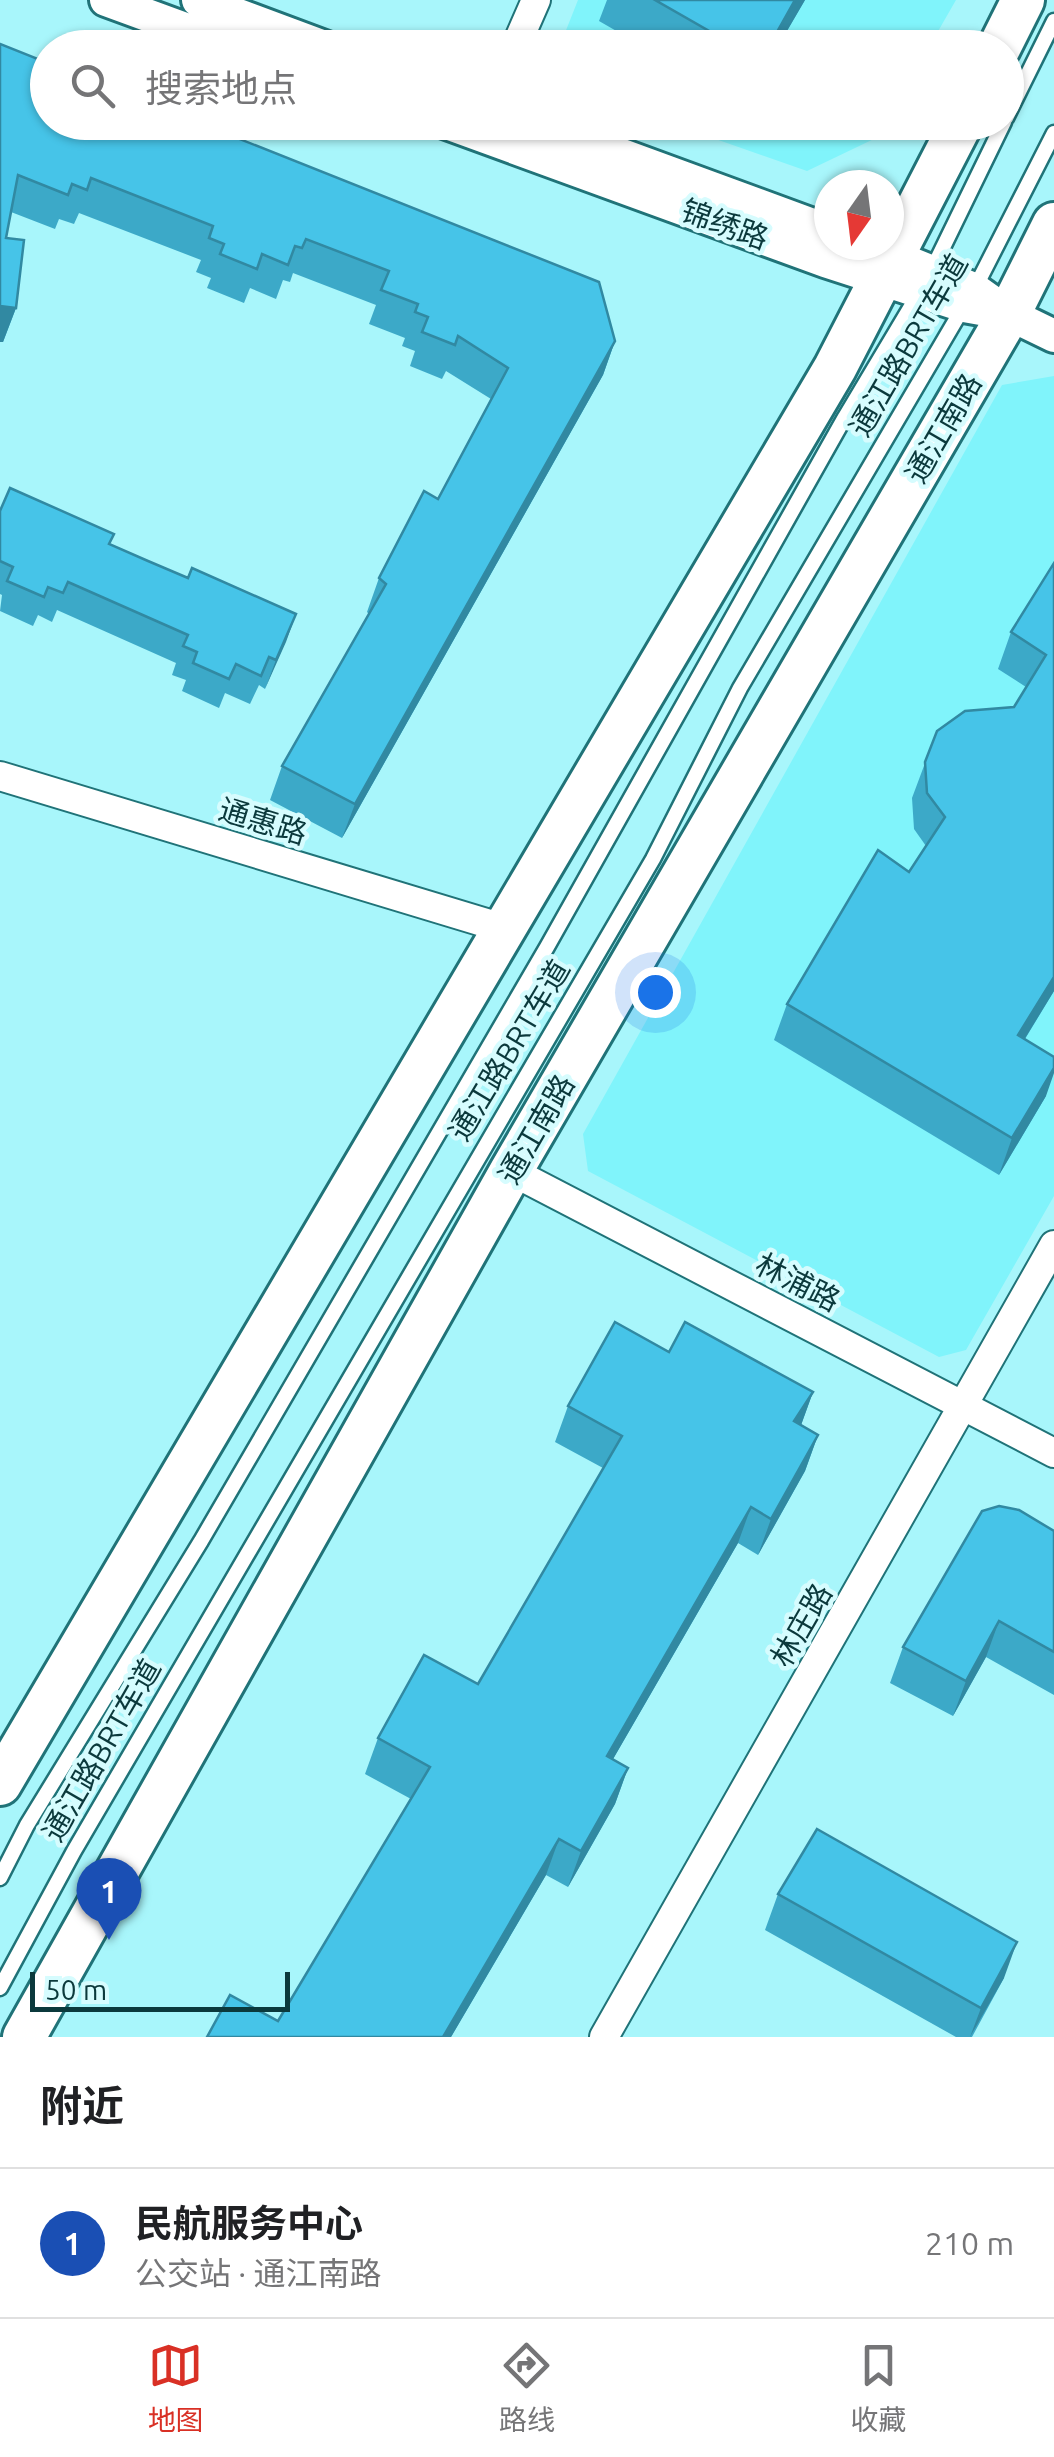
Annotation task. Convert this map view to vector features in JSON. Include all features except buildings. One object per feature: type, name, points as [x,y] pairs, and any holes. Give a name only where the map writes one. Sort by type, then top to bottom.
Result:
[{"type":"main road","points":[[1009,30],[1023,0]]},
{"type":"main road","points":[[0,1784],[825,385],[898,268],[954,140]]},
{"type":"main road","name":"通江南路","points":[[24,2037],[511,1171],[1009,314],[1054,224]]},
{"type":"street","points":[[106,0],[188,30]]},
{"type":"street","points":[[198,0],[279,30]]},
{"type":"street","points":[[523,30],[536,0]]},
{"type":"street","name":"锦绣路","points":[[500,140],[898,268],[1054,336]]},
{"type":"street","name":"锦绣路","points":[[581,140],[814,226]]},
{"type":"street","name":"通惠路","points":[[0,776],[506,928]]},
{"type":"street","name":"林浦路","points":[[511,1171],[1054,1453]]},
{"type":"street","name":"林庄路","points":[[604,2037],[1054,1246]]},
{"type":"lane","name":"通江路BRT车道","points":[[1024,83],[1054,21]]},
{"type":"lane","name":"通江路BRT车道","points":[[0,1988],[84,1834],[653,859],[740,688],[969,297],[1054,133]]},
{"type":"lane","name":"通江路BRT车道","points":[[0,1878],[27,1825],[201,1542],[528,980],[844,418],[898,268],[991,140]]},
{"type":"shaded area","points":[[578,0],[956,0],[939,30],[566,30]]},
{"type":"shaded area","points":[[719,140],[872,140],[807,171]]},
{"type":"shaded area","points":[[1054,376],[1054,1196],[966,1350],[939,1357],[588,1171],[583,1134],[1002,385]]},
{"type":"place","name":"民航服务中心","points":[[109,1940]]}]
